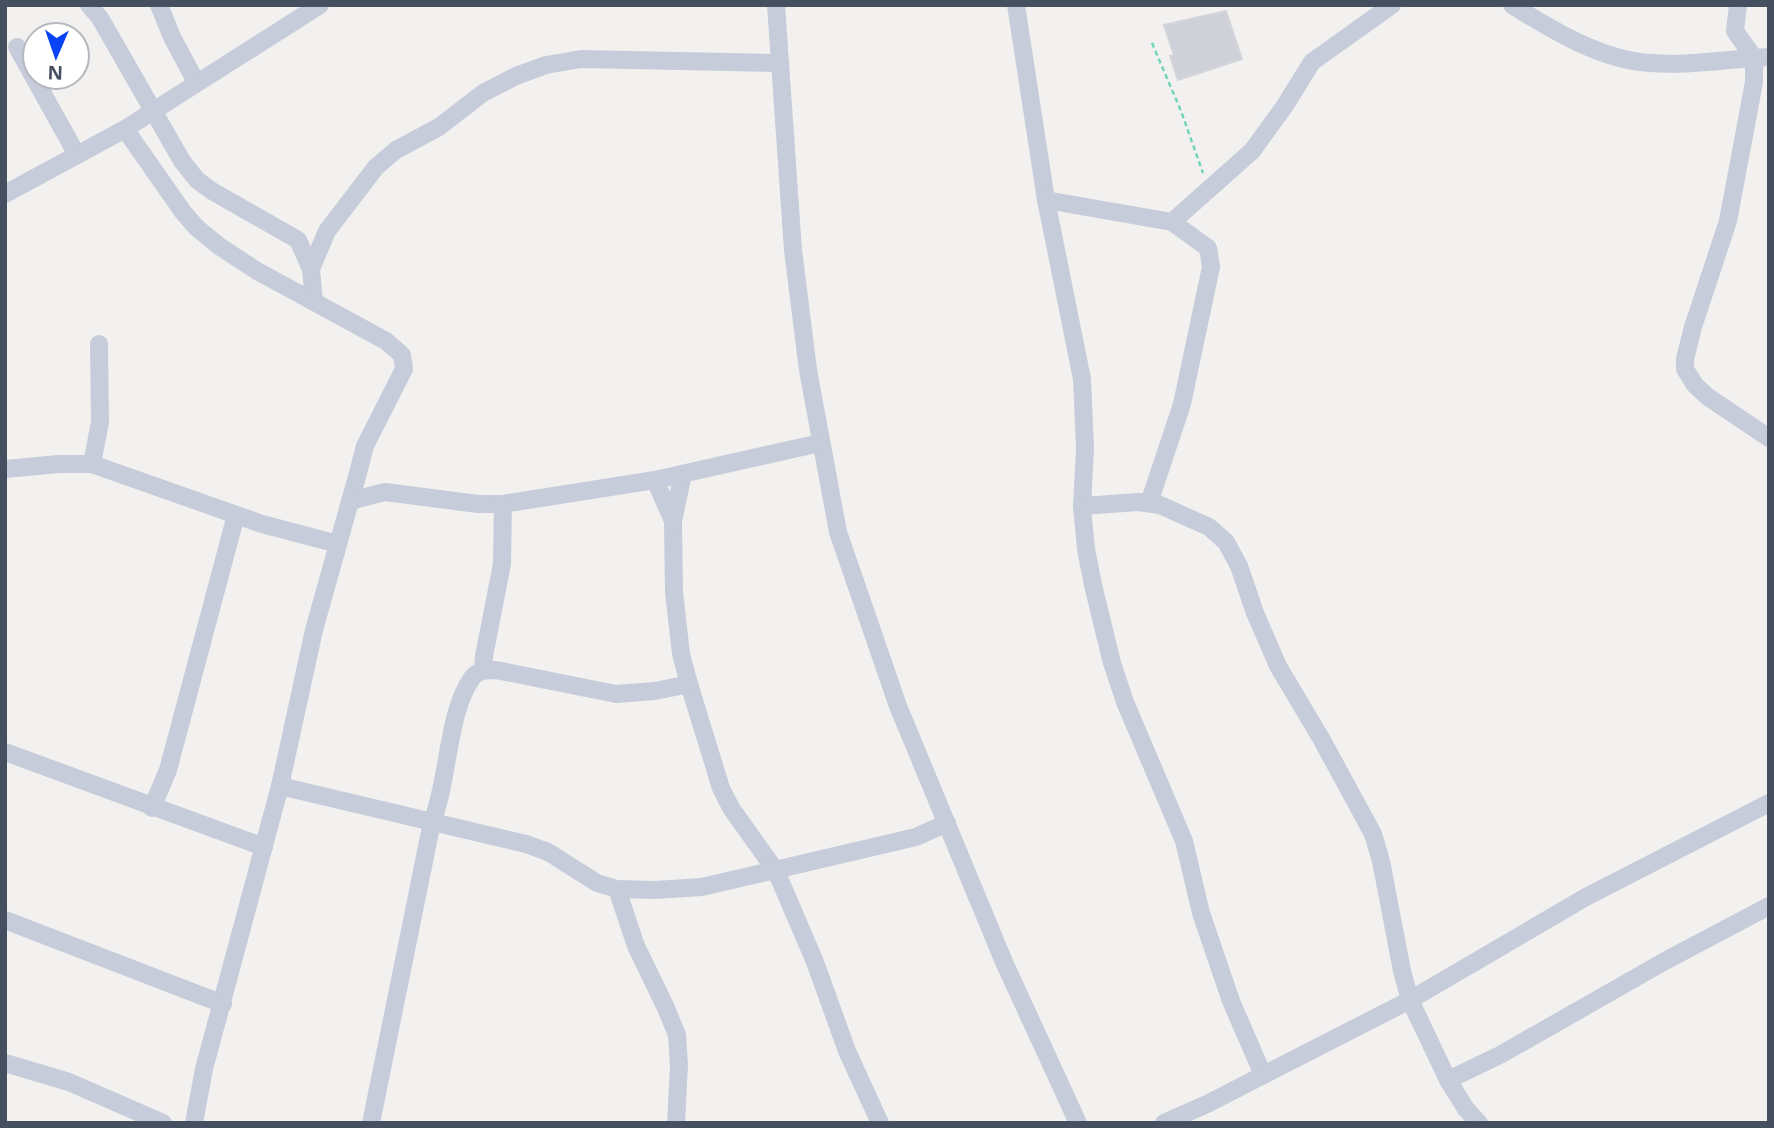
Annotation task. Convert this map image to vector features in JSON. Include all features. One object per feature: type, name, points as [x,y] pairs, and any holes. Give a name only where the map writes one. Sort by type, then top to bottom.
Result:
[{"type":"street","points":[[89,5],[100,18],[182,161],[197,180],[298,240],[311,269],[314,302]]},
{"type":"street","points":[[159,5],[172,37],[196,82]]},
{"type":"street","points":[[5,194],[125,129],[320,5]]},
{"type":"street","points":[[776,5],[793,250],[808,370],[838,532],[898,706],[1004,962],[1078,1123]]},
{"type":"street","points":[[1016,5],[1046,200],[1082,379],[1085,448],[1082,506],[1086,549],[1112,663],[1125,702],[1184,841],[1201,913],[1231,1001],[1263,1075]]},
{"type":"street","points":[[1172,222],[1252,150],[1284,107],[1312,62],[1392,5]]},
{"type":"street","points":[[1511,5],[1538,21],[1619,58],[1650,63],[1761,57]]},
{"type":"street","points":[[1738,5],[1735,31],[1761,57]]},
{"type":"street","points":[[17,47],[77,155]]},
{"type":"street","points":[[1761,57],[1728,221],[1693,327],[1685,369],[1695,385],[1708,397],[1769,438]]},
{"type":"street","points":[[311,269],[327,231],[376,167],[396,150],[439,127],[483,93],[516,76],[546,65],[581,59],[780,63]]},
{"type":"street","points":[[125,129],[197,228],[257,271],[386,341],[402,355],[404,369],[365,446],[314,630],[280,786],[204,1069],[194,1123]]},
{"type":"street","points":[[1046,200],[1172,222],[1208,248],[1211,267],[1182,404],[1150,503]]},
{"type":"street","points":[[298,240],[327,231]]},
{"type":"street","points":[[92,464],[100,422],[99,344]]},
{"type":"street","points":[[350,502],[385,492],[442,500],[503,504],[655,480],[820,443]]},
{"type":"street","points":[[5,469],[92,464],[236,515],[338,544]]},
{"type":"street","points":[[358,473],[385,492]]},
{"type":"street","points":[[683,474],[673,521],[676,619],[689,684],[721,788],[731,808],[776,872],[815,962],[847,1051],[880,1123]]},
{"type":"street","points":[[655,480],[673,521]]},
{"type":"street","points":[[1082,506],[1150,503],[1209,527],[1226,541],[1239,566],[1255,613],[1278,666],[1373,834],[1410,1000],[1448,1080],[1466,1109],[1479,1123]]},
{"type":"street","points":[[483,670],[502,564],[503,504]]},
{"type":"street","points":[[152,808],[168,770],[236,515]]},
{"type":"street","points":[[371,1123],[432,822],[440,801],[449,745],[461,700],[473,676],[483,670],[496,670],[616,694],[655,691],[689,684]]},
{"type":"street","points":[[5,752],[264,847]]},
{"type":"street","points":[[280,786],[526,844],[548,852],[597,883],[617,889],[702,887],[776,872],[916,837],[947,823]]},
{"type":"street","points":[[1164,1123],[1207,1104],[1410,1000],[1586,897],[1769,803]]},
{"type":"street","points":[[617,889],[636,946],[677,1035],[679,1065],[676,1123]]},
{"type":"street","points":[[1448,1080],[1500,1055],[1665,961],[1769,906]]},
{"type":"street","points":[[5,920],[223,1004]]},
{"type":"street","points":[[5,1063],[69,1082],[163,1123]]},
{"type":"path","points":[[1152,43],[1181,111],[1209,190]]},
{"type":"building","points":[[1226,11],[1242,59],[1178,80],[1170,56],[1174,55],[1164,25]]}]
